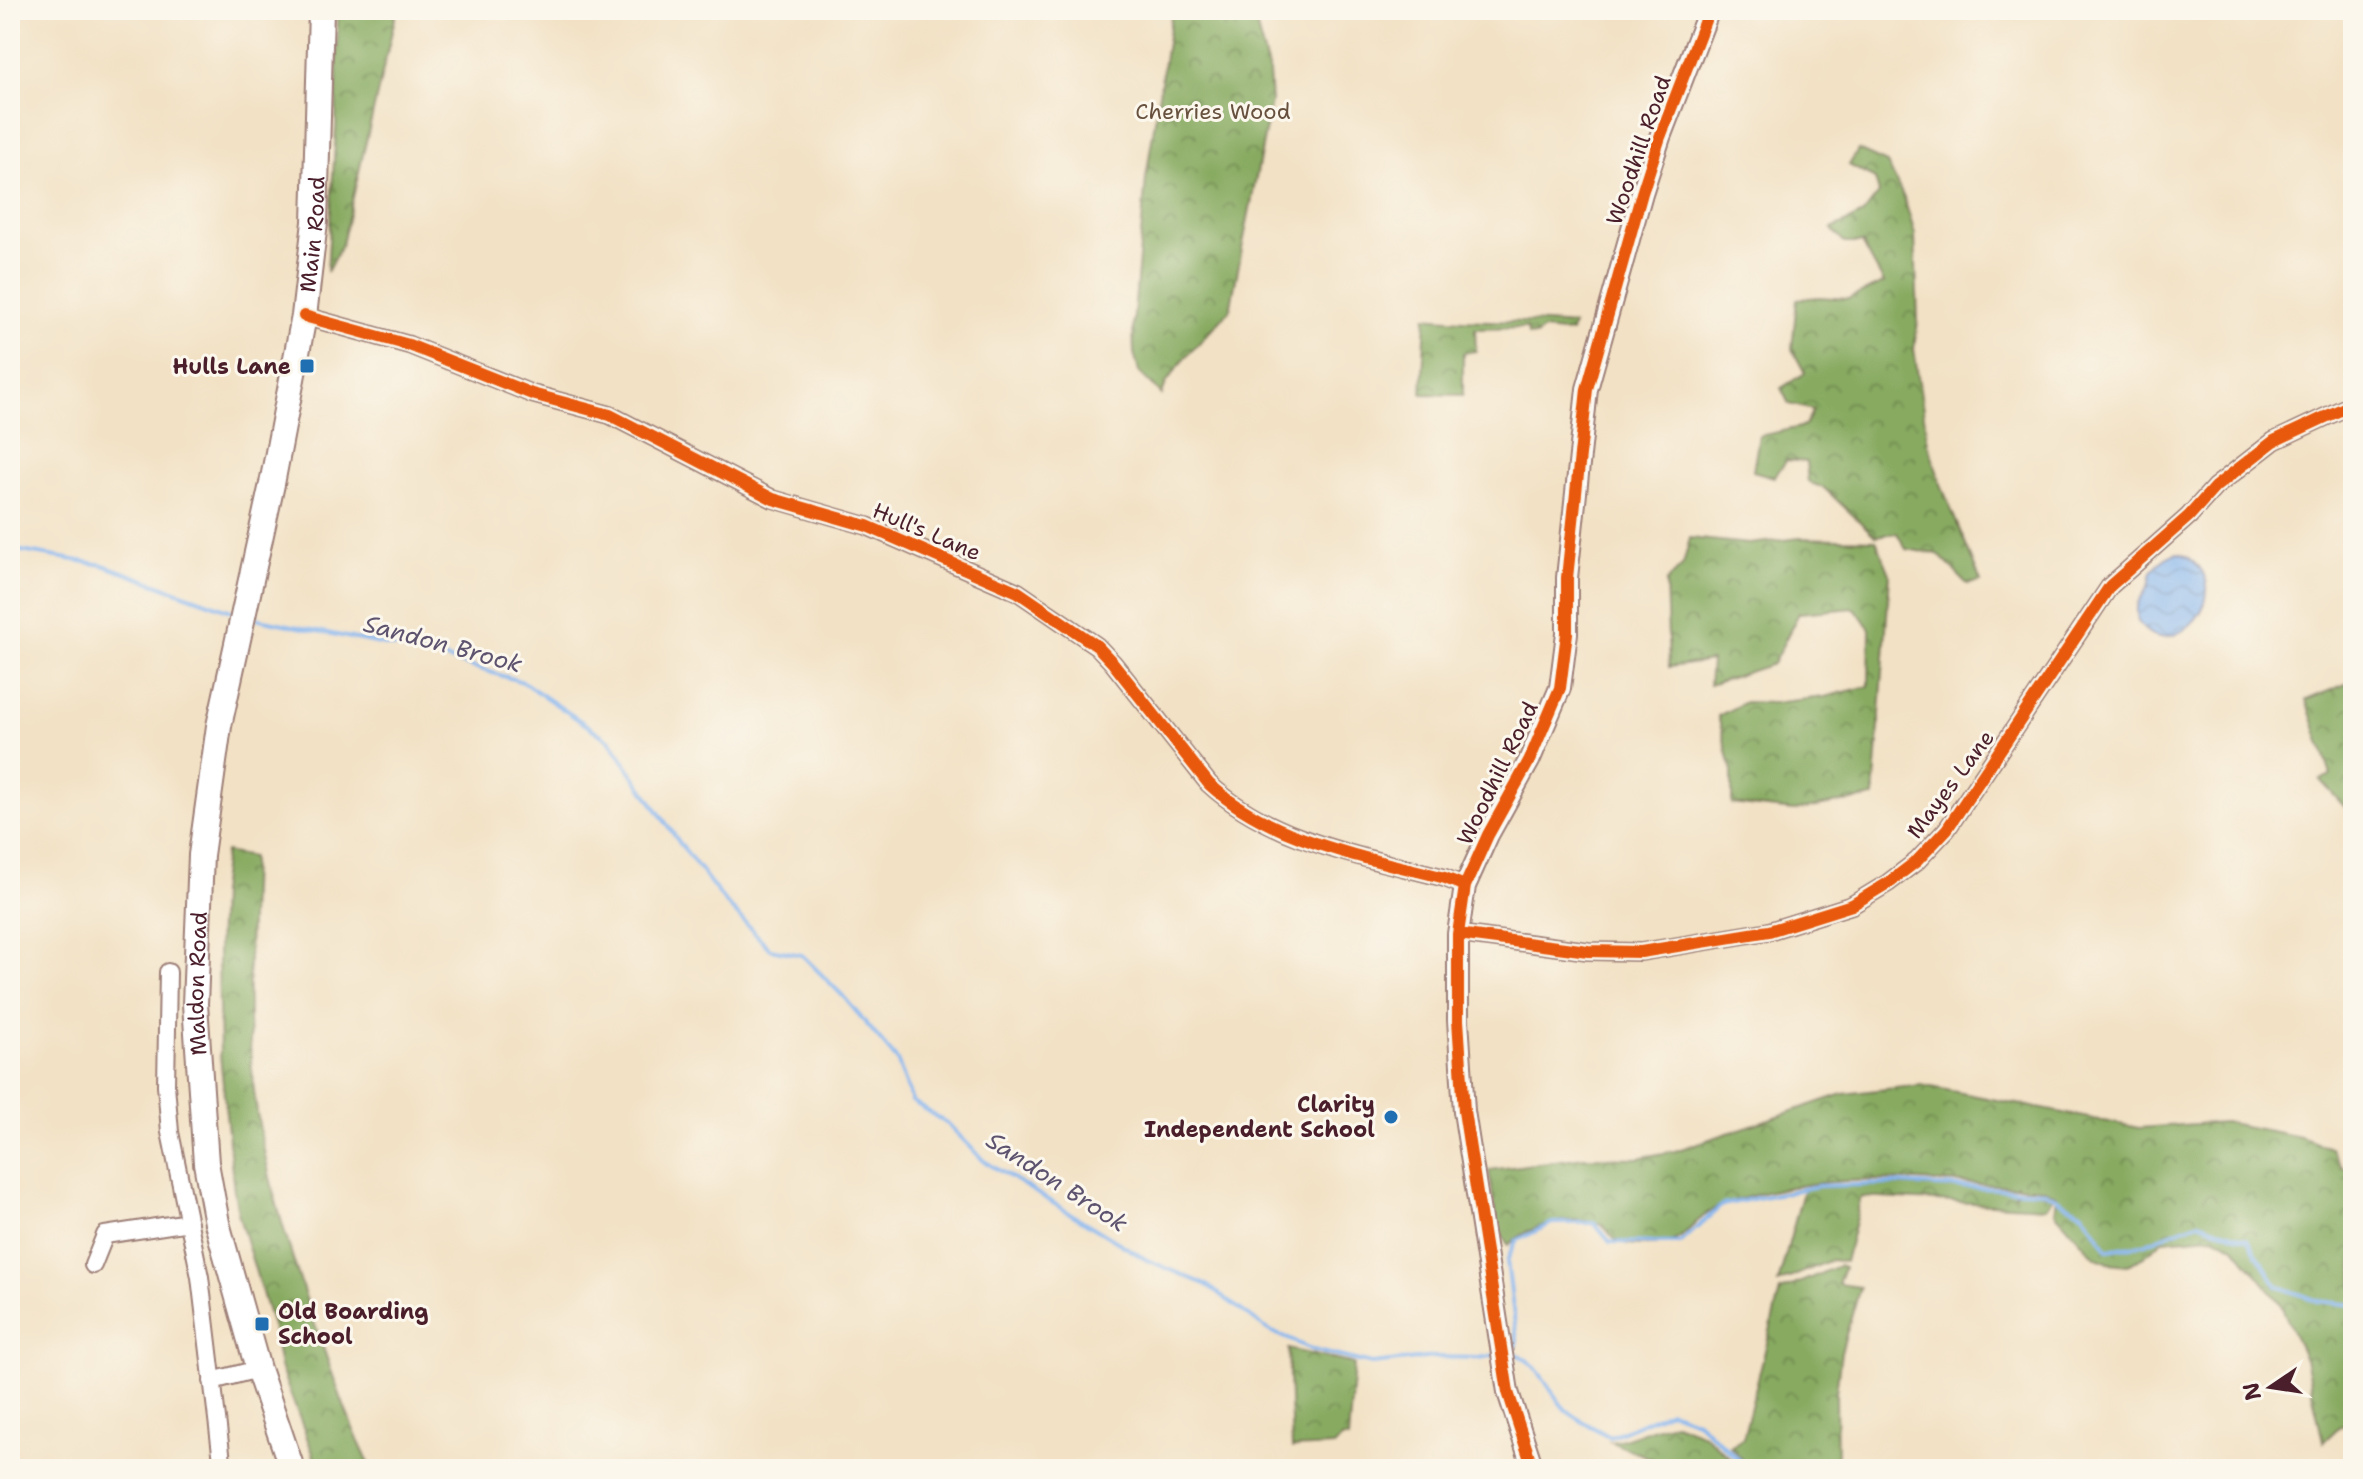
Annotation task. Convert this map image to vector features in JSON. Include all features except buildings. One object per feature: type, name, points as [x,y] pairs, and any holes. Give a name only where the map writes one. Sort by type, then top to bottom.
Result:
[{"type":"main road","name":"Main Road","points":[[247,597],[304,316],[315,222],[321,10]]},
{"type":"main road","name":"Maldon Road","points":[[247,597],[219,726],[201,855],[195,1004],[206,1163],[217,1223],[258,1369],[292,1469]]},
{"type":"street","name":"Woodhill Road","points":[[1533,1469],[1508,1392],[1464,1111],[1458,1020],[1458,934],[1465,886],[1488,835],[1529,761],[1560,688],[1587,389],[1660,137],[1709,10]]},
{"type":"street","name":"Hull's Lane","points":[[304,316],[409,345],[532,394],[610,415],[773,499],[867,526],[1018,592],[1097,646],[1209,784],[1247,813],[1321,845],[1465,886]]},
{"type":"street","name":"Mayes Lane","points":[[1458,934],[1588,951],[1641,952],[1769,931],[1852,905],[1917,861],[1947,829],[2110,586],[2189,516],[2215,487],[2274,441],[2353,404]]},
{"type":"street","name":"Maldon Road","points":[[168,972],[166,1085],[169,1117],[200,1277],[223,1469]]},
{"type":"street","points":[[93,1265],[105,1235],[189,1222]]},
{"type":"street","points":[[212,1381],[258,1369]]},
{"type":"green space","points":[[338,10],[397,10],[342,244],[327,272],[336,127]]},
{"type":"green space","name":"Cherries Wood","points":[[1172,10],[1252,10],[1269,72],[1271,102],[1230,310],[1185,358],[1166,383],[1162,395],[1139,372],[1134,353],[1133,326],[1146,178]]},
{"type":"green space","points":[[1858,150],[1887,163],[1904,198],[1915,234],[1918,321],[1914,349],[1928,443],[1942,487],[1981,582],[1967,584],[1938,554],[1906,549],[1897,533],[1875,536],[1824,488],[1808,482],[1806,462],[1787,460],[1774,477],[1753,471],[1759,436],[1805,426],[1813,410],[1789,404],[1781,388],[1805,373],[1792,349],[1797,299],[1848,299],[1884,283],[1862,243],[1844,243],[1832,229],[1863,214],[1879,193],[1875,179],[1849,165]]},
{"type":"green space","points":[[1426,317],[1573,325],[1571,333],[1543,330],[1536,336],[1528,335],[1527,328],[1475,329],[1476,351],[1463,353],[1463,395],[1422,394]]},
{"type":"green space","points":[[1690,538],[1749,544],[1800,538],[1876,540],[1890,574],[1874,797],[1794,811],[1732,804],[1732,771],[1718,716],[1745,702],[1773,703],[1824,697],[1869,686],[1870,629],[1855,608],[1799,613],[1773,664],[1709,685],[1711,661],[1669,667],[1666,582],[1683,565]]},
{"type":"green space","points":[[2353,681],[2353,821],[2345,807],[2320,780],[2331,775],[2306,700]]},
{"type":"green space","points":[[225,852],[252,857],[249,1026],[257,1113],[269,1174],[314,1322],[348,1415],[372,1469],[319,1469],[280,1367],[273,1329],[239,1217],[220,1055],[218,954]]},
{"type":"green space","points":[[1921,1085],[2139,1128],[2224,1122],[2300,1137],[2331,1148],[2342,1167],[2353,1168],[2353,1424],[2340,1426],[2323,1442],[2305,1359],[2280,1303],[2234,1246],[2213,1236],[2163,1240],[2144,1257],[2128,1265],[2109,1263],[2096,1258],[2055,1212],[2057,1196],[2043,1188],[2017,1184],[1880,1180],[1814,1184],[1725,1204],[1709,1212],[1677,1239],[1654,1245],[1621,1242],[1602,1225],[1575,1220],[1539,1227],[1508,1245],[1497,1225],[1489,1170],[1584,1157],[1637,1158],[1675,1151],[1843,1094]]},
{"type":"green space","points":[[1864,1184],[2015,1190],[2015,1194],[2018,1190],[2053,1197],[2046,1207],[1861,1197],[1845,1262],[1831,1260],[1778,1283],[1804,1188]]},
{"type":"green space","points":[[1838,1266],[1844,1268],[1838,1284],[1860,1287],[1841,1352],[1836,1393],[1837,1469],[1818,1469],[1811,1462],[1802,1460],[1786,1469],[1750,1469],[1730,1447],[1743,1438],[1780,1291]]},
{"type":"green space","points":[[1288,1349],[1354,1364],[1348,1439],[1343,1438],[1334,1446],[1292,1448]]},
{"type":"green space","points":[[1675,1423],[1704,1434],[1742,1469],[1677,1469],[1611,1442]]},
{"type":"water","points":[[2178,553],[2190,558],[2199,567],[2206,582],[2206,598],[2200,613],[2190,625],[2177,634],[2163,637],[2149,633],[2138,621],[2138,604],[2154,569]]},
{"type":"waterway","name":"Sandon Brook","points":[[10,549],[103,565],[234,612]]},
{"type":"waterway","name":"Sandon Brook","points":[[250,617],[433,655],[523,682],[610,741],[681,845],[726,903],[770,949],[802,955],[843,996],[897,1060],[912,1101],[949,1125],[984,1161],[1147,1260],[1207,1285],[1268,1330],[1313,1350],[1372,1364],[1435,1357],[1479,1358],[1496,1355]]},
{"type":"waterway","points":[[1513,1352],[1517,1341],[1507,1261],[1516,1241],[1552,1223],[1594,1223],[1610,1242],[1680,1243],[1722,1205],[1818,1186],[1894,1184],[2043,1191],[2083,1213],[2108,1250],[2143,1244],[2199,1222],[2248,1240],[2277,1286],[2318,1301],[2353,1305]]},
{"type":"waterway","name":"Sandon Brook","points":[[1509,1353],[1527,1360],[1566,1410],[1610,1437],[1669,1411],[1697,1421],[1748,1469]]},
{"type":"waterway","name":"Sandon Brook","points":[[1791,1469],[1810,1465],[1813,1469]]},
{"type":"cycle path","points":[[1533,1469],[1508,1392],[1464,1111],[1458,1020],[1458,934],[1465,886],[1488,835],[1529,761],[1560,688],[1567,633],[1567,578],[1587,389],[1660,137],[1709,10]]},
{"type":"cycle path","points":[[304,316],[409,345],[532,394],[610,415],[773,499],[867,526],[1018,592],[1097,646],[1209,784],[1234,804],[1290,834],[1465,886]]},
{"type":"cycle path","points":[[1458,934],[1588,951],[1641,952],[1769,931],[1852,905],[1917,861],[1947,829],[2110,586],[2189,516],[2215,487],[2274,441],[2353,404]]},
{"type":"place","name":"Hulls Lane","points":[[307,366]]},
{"type":"place","name":"Clarity Independent School","points":[[1391,1117]]},
{"type":"place","name":"Old Boarding School","points":[[262,1324]]}]
